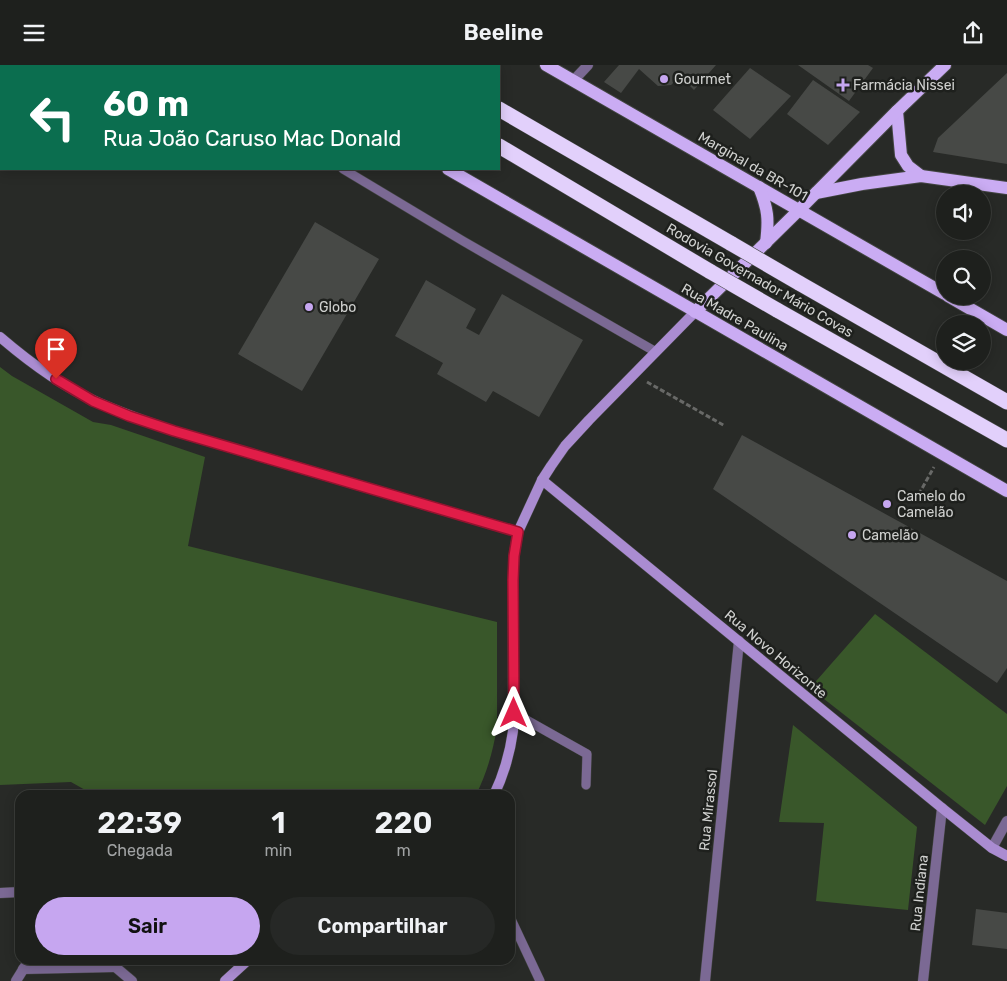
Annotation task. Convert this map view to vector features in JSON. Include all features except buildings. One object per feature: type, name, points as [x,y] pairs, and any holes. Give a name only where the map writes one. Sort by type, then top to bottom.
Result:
[{"type":"highway","name":"Rodovia Governador Mário Covas","points":[[500,110],[1007,402]]},
{"type":"highway","name":"Rodovia Governador Mário Covas","points":[[500,147],[711,272],[1007,440]]},
{"type":"main road","name":"Marginal da BR-101","points":[[546,65],[936,289]]},
{"type":"main road","points":[[497,790],[510,752],[513,731],[514,556],[518,532],[542,480],[565,446],[633,374],[945,65]]},
{"type":"main road","points":[[897,111],[901,155],[908,166],[921,176]]},
{"type":"main road","name":"Rua Madre Paulina","points":[[450,170],[1007,491]]},
{"type":"main road","points":[[816,193],[862,184],[921,176],[1007,188]]},
{"type":"main road","points":[[759,187],[766,205],[769,224],[766,243]]},
{"type":"main road","name":"Marginal da BR-101","points":[[964,305],[1007,330]]},
{"type":"main road","points":[[0,337],[42,371],[93,401],[129,416],[174,431],[518,532]]},
{"type":"main road","name":"Rua Novo Horizonte","points":[[542,480],[942,809],[992,848],[1007,856]]},
{"type":"main road","points":[[225,981],[243,965]]},
{"type":"street","points":[[573,81],[588,65]]},
{"type":"street","name":"Rua Mirassol","points":[[705,981],[739,641]]},
{"type":"street","name":"Rua Indiana","points":[[924,981],[942,809]]},
{"type":"street","points":[[992,848],[1007,821]]},
{"type":"street","points":[[0,893],[15,892]]},
{"type":"street","points":[[16,981],[26,965]]},
{"type":"street","points":[[23,969],[93,965]]},
{"type":"street","points":[[112,965],[132,981]]},
{"type":"lane","points":[[345,170],[463,241],[656,352]]},
{"type":"lane","points":[[514,713],[587,754],[586,785]]},
{"type":"lane","points":[[515,928],[540,981]]},
{"type":"path","points":[[633,374],[725,426]]},
{"type":"path","points":[[915,501],[942,453]]},
{"type":"green space","points":[[0,367],[12,376],[93,422],[111,425],[205,457],[188,546],[497,622],[497,727],[489,762],[478,790],[85,790],[71,782],[0,785]]},
{"type":"green space","points":[[875,614],[1007,714],[1007,786],[985,825],[810,688]]},
{"type":"green space","points":[[793,725],[917,827],[908,910],[816,901],[824,823],[779,822]]},
{"type":"place","name":"Gourmet","points":[[664,79]]},
{"type":"place","name":"Farmácia Nissei","points":[[843,85]]},
{"type":"place","name":"Globo","points":[[309,307]]},
{"type":"place","name":"Camelo do Camelão","points":[[887,504]]},
{"type":"place","name":"Camelão","points":[[852,535]]},
{"type":"route","points":[[56,379],[93,401],[129,416],[174,431],[518,532],[513,580],[514,713]]}]
